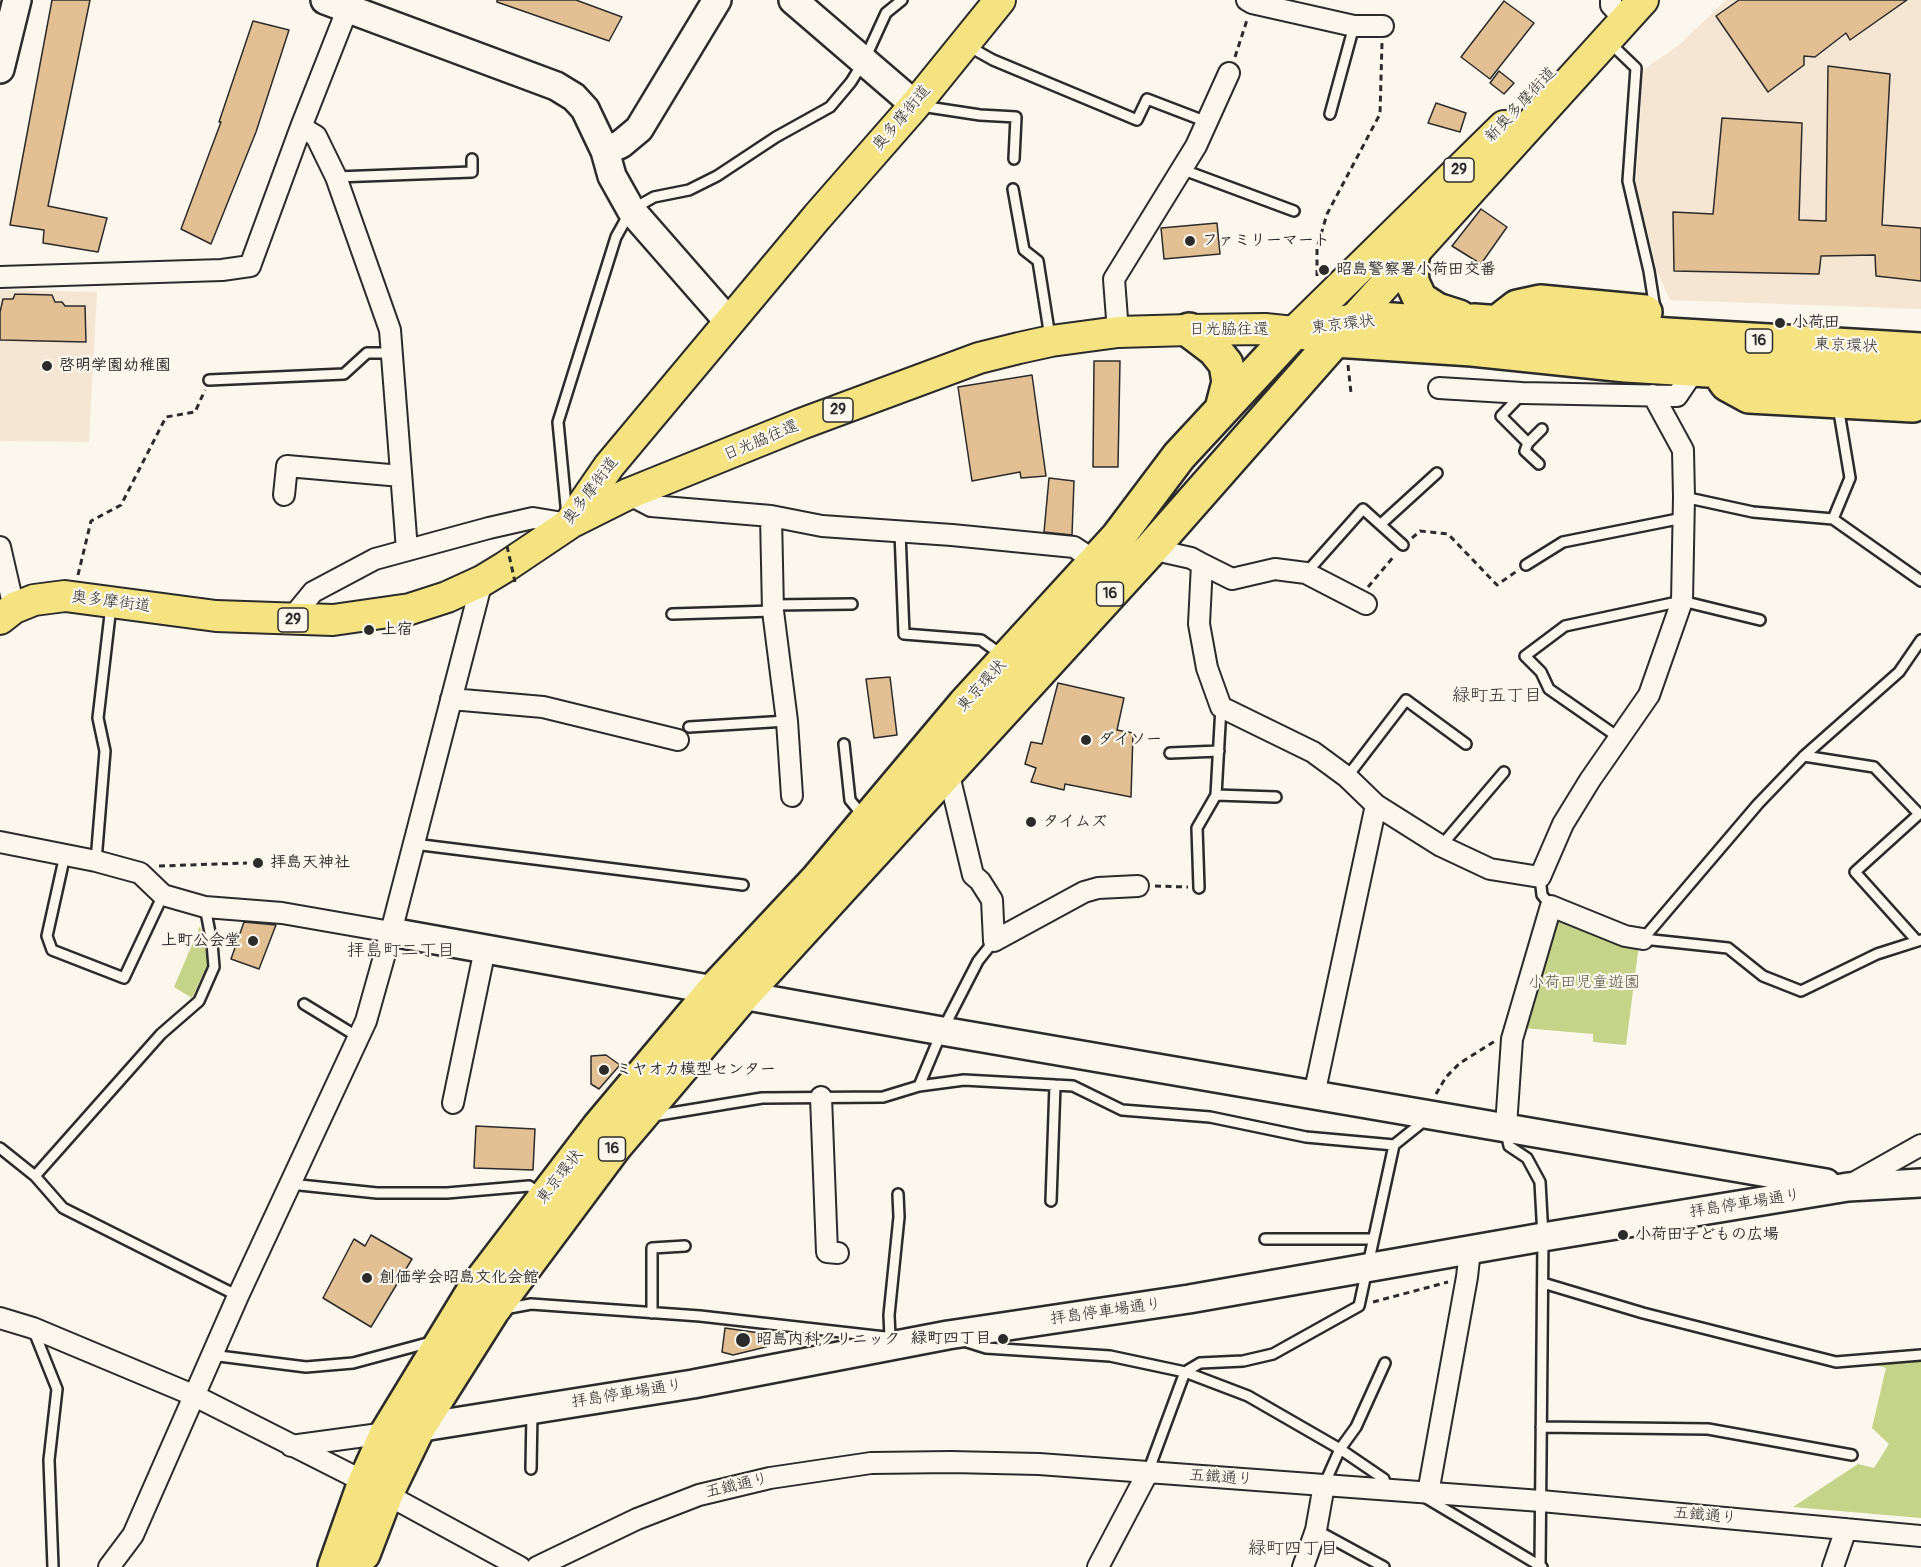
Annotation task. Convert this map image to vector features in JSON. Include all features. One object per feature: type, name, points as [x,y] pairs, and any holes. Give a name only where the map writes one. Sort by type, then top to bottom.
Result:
[{"type":"highway","points":[[1413,254],[1412,282],[1420,299],[1437,310],[1486,322]]},
{"type":"highway","name":"東京環状","points":[[335,1567],[445,1339],[473,1293],[599,1127],[948,771],[1151,549],[1344,330],[1378,319],[1449,324],[1486,322],[1661,328],[1921,350]]},
{"type":"highway","points":[[1189,330],[1214,349],[1226,364],[1229,382],[1222,409]]},
{"type":"highway","name":"東京環状","points":[[403,1430],[615,1146],[639,1118],[729,992],[817,880],[1006,658],[1118,537],[1179,456],[1294,332],[1344,330],[1472,349],[1626,365],[1921,383]]},
{"type":"highway","points":[[1706,369],[1726,384],[1749,396],[1921,405]]},
{"type":"highway","name":"東京環状","points":[[358,1567],[375,1488]]},
{"type":"main road","name":"奥多摩街道","points":[[7,613],[47,597],[73,597],[216,616],[333,620],[410,609],[447,597],[482,581],[569,524],[609,466],[915,105],[1000,0]]},
{"type":"main road","name":"新奥多摩街道","points":[[1344,330],[1413,254],[1619,11]]},
{"type":"main road","name":"新奥多摩街道","points":[[1294,332],[1619,11]]},
{"type":"main road","name":"日光脇往還","points":[[569,524],[628,494],[894,388],[979,358],[1051,341],[1118,332],[1265,329],[1294,332]]},
{"type":"street","points":[[0,69],[17,0]]},
{"type":"street","points":[[605,151],[621,144],[639,129],[717,0]]},
{"type":"street","points":[[793,0],[915,105]]},
{"type":"street","points":[[1250,2],[1353,26],[1383,26]]},
{"type":"street","points":[[0,277],[222,270],[250,266],[301,127],[341,3],[556,86],[574,97],[585,109],[605,151],[612,176],[631,210],[729,322]]},
{"type":"street","points":[[1118,332],[1114,279],[1181,169],[1207,122],[1229,73]]},
{"type":"street","points":[[301,127],[316,136],[336,177],[390,330],[407,550]]},
{"type":"street","points":[[1439,388],[1522,393],[1677,396],[1706,369]]},
{"type":"street","points":[[1202,564],[1199,624],[1207,668],[1221,707],[1313,753],[1347,777],[1376,805],[1441,846],[1490,869],[1540,877],[1563,824],[1618,737],[1649,694],[1682,601],[1683,450],[1653,395]]},
{"type":"street","points":[[284,495],[287,466],[401,476]]},
{"type":"street","points":[[628,494],[651,506],[771,516],[822,526],[952,535],[1074,547],[1095,561]]},
{"type":"street","points":[[771,516],[773,608],[787,721],[792,796]]},
{"type":"street","points":[[290,620],[313,592],[375,559],[533,518],[569,524]]},
{"type":"street","points":[[0,547],[7,613]]},
{"type":"street","points":[[1151,549],[1191,558],[1232,579],[1275,569],[1306,573],[1361,602]]},
{"type":"street","points":[[109,1567],[133,1535],[211,1355],[366,1021],[482,581]]},
{"type":"street","points":[[451,699],[543,707],[684,733]]},
{"type":"street","points":[[948,771],[973,875],[980,881],[992,900],[994,941],[1084,892],[1098,888],[1138,886]]},
{"type":"street","points":[[1314,1095],[1376,805]]},
{"type":"street","points":[[0,842],[96,861],[140,873],[163,896],[206,907],[282,913],[942,1031],[1848,1186],[1921,1145]]},
{"type":"street","points":[[1506,1126],[1514,1029],[1551,906],[1625,936],[1643,939]]},
{"type":"street","points":[[453,1103],[485,949]]},
{"type":"street","points":[[821,1097],[827,1252],[838,1253]]},
{"type":"street","name":"拝島停車場通り","points":[[291,1446],[693,1384],[893,1341],[1189,1299],[1848,1186],[1921,1183]]},
{"type":"street","points":[[1422,1492],[1467,1277],[1470,1250]]},
{"type":"street","points":[[0,1318],[33,1328],[193,1395],[375,1488],[519,1567]]},
{"type":"street","name":"五鐵通り","points":[[537,1567],[618,1527],[699,1495],[770,1478],[871,1463],[1039,1464],[1540,1501],[1921,1536]]},
{"type":"street","points":[[1098,1567],[1148,1472]]},
{"type":"street","points":[[1303,1567],[1316,1530],[1324,1485]]},
{"type":"street","points":[[1833,1567],[1846,1529]]},
{"type":"lane","points":[[569,524],[565,507],[558,422],[616,237],[631,210],[654,197],[689,190],[717,176],[776,137],[831,107],[864,61],[886,13],[902,0]]},
{"type":"lane","points":[[1619,11],[1636,68],[1628,181],[1661,328]]},
{"type":"lane","points":[[1329,114],[1353,26]]},
{"type":"lane","points":[[963,43],[993,60],[1137,120],[1147,99],[1207,122]]},
{"type":"lane","points":[[915,105],[980,115],[1016,117],[1014,159]]},
{"type":"lane","points":[[336,177],[472,172],[472,159]]},
{"type":"lane","points":[[1181,169],[1294,212]]},
{"type":"lane","points":[[1013,189],[1024,250],[1038,261],[1051,341]]},
{"type":"lane","points":[[209,380],[344,374],[367,353],[392,353]]},
{"type":"lane","points":[[1522,393],[1501,416],[1528,442]]},
{"type":"lane","points":[[1833,519],[1850,478],[1837,401]]},
{"type":"lane","points":[[1539,464],[1526,451],[1528,442],[1542,429]]},
{"type":"lane","points":[[1381,524],[1437,473]]},
{"type":"lane","points":[[1684,497],[1753,512],[1833,519],[1921,581]]},
{"type":"lane","points":[[1306,573],[1363,509],[1403,545]]},
{"type":"lane","points":[[1526,565],[1563,542],[1683,518]]},
{"type":"lane","points":[[900,532],[904,634],[981,640],[1006,658]]},
{"type":"lane","points":[[96,861],[105,751],[98,718],[112,601]]},
{"type":"lane","points":[[1618,737],[1549,689],[1541,672],[1525,656],[1565,626],[1682,601],[1760,620]]},
{"type":"lane","points":[[672,614],[852,604]]},
{"type":"lane","points":[[1643,939],[1758,804],[1804,756],[1899,672],[1921,640]]},
{"type":"lane","points":[[1347,777],[1406,700],[1466,744]]},
{"type":"lane","points":[[1198,888],[1197,828],[1216,795],[1221,707]]},
{"type":"lane","points":[[684,733],[787,721]]},
{"type":"lane","points":[[844,744],[850,800],[868,821]]},
{"type":"lane","points":[[1170,753],[1219,751]]},
{"type":"lane","points":[[1643,939],[1728,948],[1763,976],[1801,991],[1877,954],[1919,940],[1855,872],[1919,814],[1874,767],[1804,756]]},
{"type":"lane","points":[[1441,846],[1504,771]]},
{"type":"lane","points":[[1216,795],[1276,797]]},
{"type":"lane","points":[[414,844],[743,885]]},
{"type":"lane","points":[[65,855],[47,936],[52,950],[124,978],[163,896]]},
{"type":"lane","points":[[1540,877],[1542,895],[1551,906]]},
{"type":"lane","points":[[35,1176],[161,1034],[199,1001],[214,967],[206,907]]},
{"type":"lane","points":[[919,1086],[942,1031],[978,961],[994,941]]},
{"type":"lane","points":[[304,1004],[358,1038]]},
{"type":"lane","points":[[639,1118],[762,1098],[883,1097],[919,1086],[964,1080],[1073,1086],[1122,1110],[1210,1117],[1306,1137],[1394,1145]]},
{"type":"lane","points":[[1051,1201],[1055,1085]]},
{"type":"lane","points":[[1148,1472],[1185,1372],[1200,1363],[1243,1361],[1273,1354],[1359,1306],[1394,1145],[1419,1125],[1425,1113]]},
{"type":"lane","points":[[1506,1126],[1509,1146],[1527,1158],[1540,1182],[1543,1237],[1541,1567]]},
{"type":"lane","points":[[0,1148],[35,1176],[63,1209],[238,1296]]},
{"type":"lane","points":[[290,1184],[376,1193],[447,1192],[529,1186],[545,1197]]},
{"type":"lane","points":[[492,1311],[531,1304],[700,1316],[893,1341],[889,1315],[899,1217],[898,1194]]},
{"type":"lane","points":[[1264,1239],[1373,1239]]},
{"type":"lane","points":[[652,1313],[652,1248],[686,1246]]},
{"type":"lane","points":[[1543,1283],[1643,1313],[1836,1362],[1921,1355]]},
{"type":"lane","points":[[33,1328],[57,1389],[49,1460],[53,1567]]},
{"type":"lane","points":[[948,1335],[986,1348],[1110,1356],[1185,1372],[1248,1396],[1340,1449],[1384,1479],[1387,1490]]},
{"type":"lane","points":[[211,1355],[306,1366],[329,1365],[353,1363],[445,1339]]},
{"type":"lane","points":[[1324,1485],[1340,1449],[1356,1427],[1384,1363]]},
{"type":"lane","points":[[531,1469],[532,1410]]},
{"type":"lane","points":[[1541,1427],[1708,1429],[1852,1455]]},
{"type":"lane","points":[[1422,1492],[1541,1567]]},
{"type":"lane","points":[[1316,1530],[1384,1567]]},
{"type":"path","points":[[1229,73],[1250,2]]},
{"type":"path","points":[[1317,279],[1317,248],[1327,214],[1380,114],[1383,26]]},
{"type":"path","points":[[73,597],[91,520],[121,505],[166,417],[195,412],[209,380]]},
{"type":"path","points":[[1361,602],[1403,545],[1420,531],[1448,534],[1497,585],[1526,565]]},
{"type":"path","points":[[507,546],[515,582]]},
{"type":"path","points":[[121,868],[247,863]]},
{"type":"path","points":[[1138,886],[1198,888]]},
{"type":"path","points":[[1425,1113],[1446,1077],[1460,1063],[1514,1029]]},
{"type":"path","points":[[1359,1306],[1467,1277]]},
{"type":"shaded area","points":[[1726,0],[1921,0],[1921,309],[1670,300],[1657,271],[1636,184],[1643,70],[1679,45]]},
{"type":"shaded area","name":"啓明学園幼稚園","points":[[0,290],[97,292],[89,442],[0,441]]},
{"type":"green space","name":"小荷田児童遊園","points":[[1562,916],[1639,944],[1626,1045],[1593,1042],[1593,1034],[1523,1028],[1549,918]]},
{"type":"green space","points":[[200,926],[209,962],[192,998],[174,987]]},
{"type":"green space","points":[[1921,1360],[1921,1518],[1793,1507],[1858,1464],[1874,1468],[1889,1444],[1872,1428],[1886,1368],[1870,1363]]},
{"type":"building","points":[[52,0],[90,0],[48,206],[107,218],[98,252],[43,243],[44,230],[10,225]]},
{"type":"building","points":[[497,0],[576,0],[622,17],[609,41],[497,2]]},
{"type":"building","points":[[1739,0],[1907,0],[1850,40],[1846,33],[1815,57],[1804,56],[1804,65],[1768,92],[1716,16]]},
{"type":"building","points":[[1504,1],[1534,23],[1490,79],[1461,57]]},
{"type":"building","points":[[253,21],[289,30],[256,132],[211,244],[181,229],[221,122],[219,122]]},
{"type":"building","points":[[1828,66],[1890,74],[1882,225],[1921,228],[1921,281],[1876,276],[1875,255],[1821,256],[1819,274],[1674,271],[1673,212],[1713,214],[1722,118],[1802,123],[1799,220],[1826,221]]},
{"type":"building","points":[[1499,71],[1514,83],[1504,94],[1490,83]]},
{"type":"building","points":[[1436,103],[1466,113],[1460,132],[1428,123]]},
{"type":"building","points":[[1481,209],[1507,227],[1481,264],[1452,246]]},
{"type":"building","name":"ファミリーマート","points":[[1217,223],[1220,254],[1164,259],[1161,228]]},
{"type":"building","points":[[15,294],[52,295],[55,302],[62,302],[65,306],[85,306],[86,342],[0,340],[0,312],[3,299],[13,299]]},
{"type":"building","points":[[1094,361],[1120,361],[1118,467],[1093,467]]},
{"type":"building","points":[[1032,375],[1046,476],[1021,478],[1020,472],[972,481],[958,387]]},
{"type":"building","points":[[1049,478],[1074,481],[1072,535],[1044,532]]},
{"type":"building","points":[[890,677],[897,735],[874,738],[866,679]]},
{"type":"building","points":[[1058,683],[1124,698],[1117,730],[1133,733],[1131,797],[1065,784],[1064,790],[1031,782],[1036,768],[1025,764],[1031,742],[1042,744]]},
{"type":"building","name":"上町公会堂","points":[[244,922],[276,925],[259,969],[231,959]]},
{"type":"building","points":[[606,1055],[620,1065],[599,1089],[591,1084],[591,1056]]},
{"type":"building","points":[[476,1126],[535,1129],[533,1170],[474,1168]]},
{"type":"building","name":"創価学会昭島文化会館","points":[[371,1235],[412,1259],[371,1327],[323,1298],[354,1239],[365,1246]]},
{"type":"building","points":[[725,1328],[767,1334],[766,1347],[733,1355],[722,1352]]},
{"type":"place","name":"ファミリーマート","points":[[1190,241]]},
{"type":"place","name":"昭島警察署小荷田交番","points":[[1324,270]]},
{"type":"place","name":"小荷田","points":[[1780,323]]},
{"type":"place","name":"啓明学園幼稚園","points":[[47,366]]},
{"type":"place","name":"上宿","points":[[369,630]]},
{"type":"place","name":"ダイソー","points":[[1086,740]]},
{"type":"place","name":"タイムズ","points":[[1031,822]]},
{"type":"place","name":"拝島天神社","points":[[258,863]]},
{"type":"place","name":"上町公会堂","points":[[253,941]]},
{"type":"place","name":"ミヤオカ模型センター","points":[[604,1070]]},
{"type":"place","name":"小荷田子どもの広場","points":[[1623,1235]]},
{"type":"place","name":"創価学会昭島文化会館","points":[[367,1278]]},
{"type":"place","name":"緑町四丁目","points":[[1003,1339]]},
{"type":"place","name":"昭島内科クリニック","points":[[743,1340]]},
{"type":"district","name":"緑町五丁目","points":[[1497,696]]},
{"type":"district","name":"拝島町二丁目","points":[[401,951]]},
{"type":"district","name":"緑町四丁目","points":[[1293,1549]]}]
